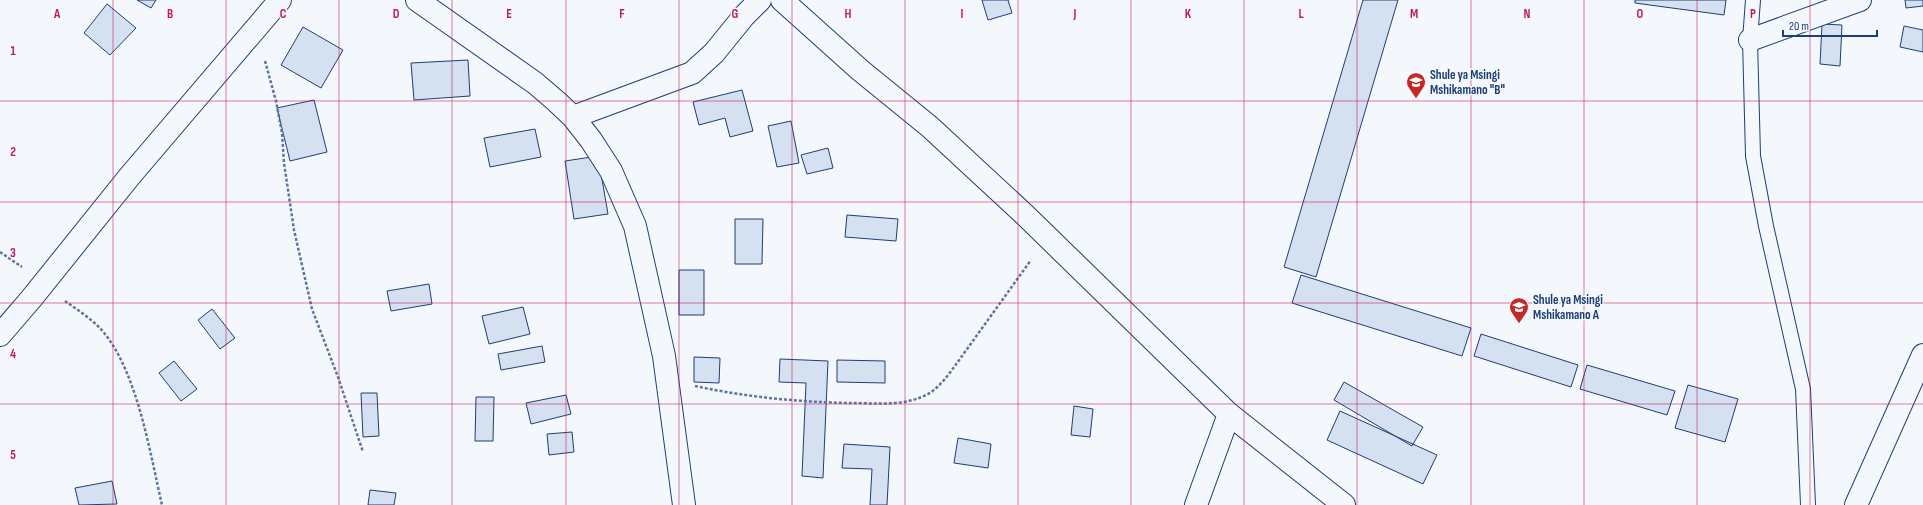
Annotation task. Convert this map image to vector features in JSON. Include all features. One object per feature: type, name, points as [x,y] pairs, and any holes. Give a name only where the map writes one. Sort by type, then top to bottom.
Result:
[{"type":"street","points":[[0,335],[129,177],[280,0]]},
{"type":"street","points":[[417,0],[535,83],[573,117],[591,140],[611,171],[635,226],[664,356],[684,505]]},
{"type":"street","points":[[573,117],[692,73],[714,53],[744,16],[760,0]]},
{"type":"street","points":[[782,0],[860,70],[930,128],[1047,238],[1229,414],[1344,505]]},
{"type":"street","points":[[1750,40],[1860,0]]},
{"type":"street","points":[[1856,505],[1923,356]]},
{"type":"street","points":[[1196,505],[1229,414]]},
{"type":"lane","points":[[1753,0],[1750,40],[1753,156],[1766,226],[1803,389],[1808,505]]},
{"type":"path","points":[[253,31],[268,70],[276,101],[282,133],[284,163],[294,230],[312,309],[364,452]]},
{"type":"path","points":[[667,380],[753,397],[825,402],[890,404],[919,397],[934,389],[953,369],[1047,238]]},
{"type":"path","points":[[42,285],[100,328],[113,347],[134,392],[150,446],[162,505]]},
{"type":"building","points":[[137,0],[156,0],[151,8]]},
{"type":"building","points":[[982,0],[1008,0],[1012,13],[988,20]]},
{"type":"building","points":[[1363,0],[1398,0],[1316,277],[1284,267]]},
{"type":"building","points":[[1635,0],[1726,0],[1724,15],[1635,3]]},
{"type":"building","points":[[1905,0],[1923,0],[1923,6],[1906,8]]},
{"type":"building","points":[[107,4],[136,28],[110,55],[84,33]]},
{"type":"building","points":[[1822,24],[1842,25],[1840,66],[1820,64]]},
{"type":"building","points":[[1904,26],[1923,30],[1923,52],[1900,47]]},
{"type":"building","points":[[303,27],[343,50],[321,88],[281,65]]},
{"type":"building","points":[[468,60],[470,96],[414,100],[411,63]]},
{"type":"building","points":[[742,90],[753,131],[730,137],[725,118],[699,125],[693,102]]},
{"type":"building","points":[[314,100],[327,152],[290,161],[277,108]]},
{"type":"building","points":[[791,121],[799,163],[777,167],[768,126]]},
{"type":"building","points":[[535,129],[541,157],[490,167],[484,138]]},
{"type":"building","points":[[828,148],[833,168],[807,174],[801,155]]},
{"type":"building","points":[[598,156],[608,214],[574,219],[565,161]]},
{"type":"building","points":[[847,215],[898,219],[896,241],[845,237]]},
{"type":"building","points":[[735,219],[763,219],[762,264],[735,264]]},
{"type":"building","points":[[679,270],[704,270],[704,315],[679,315]]},
{"type":"building","points":[[1301,275],[1471,328],[1462,356],[1292,303]]},
{"type":"building","points":[[429,284],[432,304],[391,311],[387,291]]},
{"type":"building","points":[[523,307],[530,334],[489,344],[482,316]]},
{"type":"building","points":[[212,309],[235,338],[220,349],[198,320]]},
{"type":"building","points":[[1481,334],[1578,365],[1571,387],[1474,356]]},
{"type":"building","points":[[542,346],[545,362],[501,370],[498,354]]},
{"type":"building","points":[[694,357],[720,358],[719,383],[694,382]]},
{"type":"building","points":[[780,359],[828,361],[823,478],[802,476],[806,383],[779,382]]},
{"type":"building","points":[[837,360],[885,361],[885,383],[837,382]]},
{"type":"building","points":[[174,361],[197,389],[181,401],[159,373]]},
{"type":"building","points":[[1587,365],[1675,391],[1667,415],[1580,389]]},
{"type":"building","points":[[1344,382],[1423,427],[1412,446],[1334,400]]},
{"type":"building","points":[[1688,385],[1738,399],[1725,442],[1675,428]]},
{"type":"building","points":[[361,393],[377,393],[379,436],[363,437]]},
{"type":"building","points":[[566,395],[571,414],[531,424],[526,403]]},
{"type":"building","points":[[476,397],[494,397],[493,441],[475,441]]},
{"type":"building","points":[[1074,406],[1093,409],[1090,437],[1071,435]]},
{"type":"building","points":[[1340,411],[1437,455],[1423,484],[1327,440]]},
{"type":"building","points":[[572,432],[574,452],[549,455],[547,434]]},
{"type":"building","points":[[958,438],[991,444],[988,468],[954,463]]},
{"type":"building","points":[[844,444],[890,447],[887,505],[870,505],[872,469],[842,468]]},
{"type":"building","points":[[112,481],[117,504],[79,505],[75,488]]},
{"type":"building","points":[[370,490],[396,493],[394,505],[368,505]]},
{"type":"place","name":"Shule ya Msingi Mshikamano \"B\"","points":[[1416,99]]},
{"type":"place","name":"Shule ya Msingi Mshikamano A","points":[[1519,324]]}]
